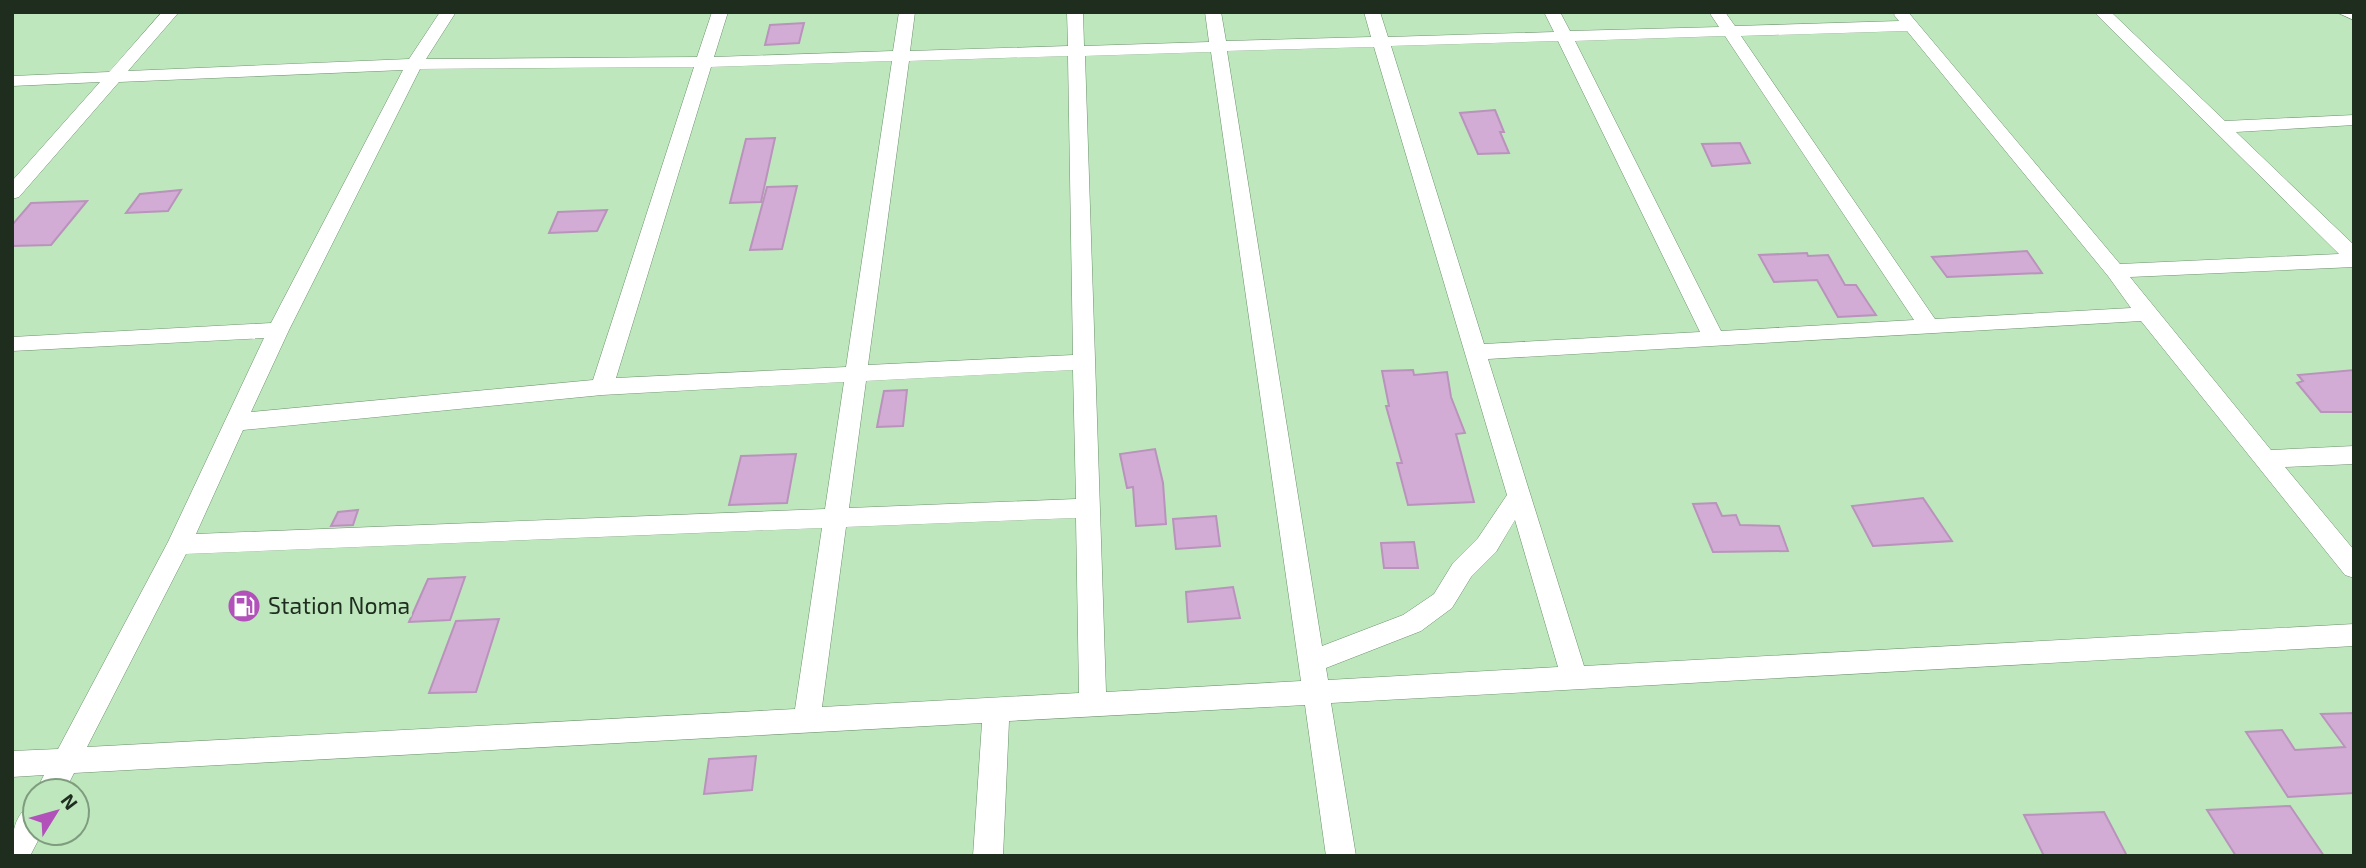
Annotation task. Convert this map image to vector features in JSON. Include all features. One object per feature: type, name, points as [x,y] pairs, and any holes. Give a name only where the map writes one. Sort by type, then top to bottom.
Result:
[{"type":"street","points":[[12,193],[171,12]]},
{"type":"street","points":[[57,777],[179,544],[278,330],[414,64],[448,12]]},
{"type":"street","points":[[602,387],[720,12]]},
{"type":"street","points":[[807,720],[907,12]]},
{"type":"street","points":[[1075,12],[1093,704]]},
{"type":"street","points":[[1213,12],[1341,856]]},
{"type":"street","points":[[1372,12],[1575,678]]},
{"type":"street","points":[[1552,12],[1714,338]]},
{"type":"street","points":[[1717,12],[1929,326]]},
{"type":"street","points":[[2102,12],[2354,258]]},
{"type":"street","points":[[2344,12],[2354,15]]},
{"type":"street","points":[[12,81],[414,64],[703,62],[1730,31],[1905,19],[2115,271],[2146,314],[2354,568]]},
{"type":"street","points":[[2221,127],[2354,120]]},
{"type":"street","points":[[2115,271],[2354,258]]},
{"type":"street","points":[[1476,352],[2146,314]]},
{"type":"street","points":[[12,344],[278,330]]},
{"type":"street","points":[[235,422],[602,387],[1084,362]]},
{"type":"street","points":[[2265,459],[2354,455]]},
{"type":"street","points":[[1311,662],[1412,623],[1443,601],[1462,570],[1487,545],[1503,517],[1520,496]]},
{"type":"street","points":[[179,544],[1088,508]]},
{"type":"street","points":[[12,764],[2354,635]]},
{"type":"street","points":[[988,856],[996,710]]},
{"type":"building","points":[[804,23],[799,43],[765,45],[770,25]]},
{"type":"building","points":[[1495,110],[1509,153],[1478,154],[1460,113]]},
{"type":"building","points":[[775,138],[761,202],[730,203],[746,139]]},
{"type":"building","points":[[1740,143],[1750,163],[1712,166],[1702,144]]},
{"type":"building","points":[[797,186],[782,249],[750,250],[767,187]]},
{"type":"building","points":[[181,190],[168,211],[126,213],[140,194]]},
{"type":"building","points":[[87,201],[51,245],[12,246],[12,225],[31,203]]},
{"type":"building","points":[[607,210],[597,231],[549,233],[558,212]]},
{"type":"building","points":[[2027,251],[2042,273],[1947,277],[1932,257]]},
{"type":"building","points":[[1807,253],[1808,256],[1828,255],[1845,285],[1856,285],[1876,315],[1838,317],[1817,280],[1774,282],[1759,255]]},
{"type":"building","points":[[1413,370],[1414,375],[1447,372],[1451,397],[1465,433],[1456,434],[1474,502],[1408,505],[1397,463],[1402,463],[1386,406],[1389,406],[1382,371]]},
{"type":"building","points":[[2354,370],[2354,412],[2321,412],[2297,383],[2303,381],[2298,375]]},
{"type":"building","points":[[907,390],[903,426],[877,427],[884,391]]},
{"type":"building","points":[[1155,449],[1163,483],[1166,524],[1136,526],[1133,487],[1127,488],[1120,454]]},
{"type":"building","points":[[796,454],[787,503],[729,505],[741,456]]},
{"type":"building","points":[[1923,498],[1952,541],[1873,546],[1852,506]]},
{"type":"building","points":[[1716,503],[1722,516],[1736,515],[1740,525],[1779,526],[1788,551],[1713,552],[1693,504]]},
{"type":"building","points":[[358,510],[353,525],[331,526],[338,512]]},
{"type":"building","points":[[1216,516],[1220,546],[1176,549],[1173,519]]},
{"type":"building","points":[[1414,542],[1418,568],[1384,568],[1381,543]]},
{"type":"building","points":[[465,577],[450,620],[409,622],[428,579]]},
{"type":"building","points":[[1233,587],[1240,618],[1188,622],[1186,592]]},
{"type":"building","points":[[499,619],[476,692],[429,693],[456,621]]},
{"type":"building","points":[[2354,713],[2354,793],[2288,797],[2246,732],[2282,730],[2295,750],[2345,747],[2321,714]]},
{"type":"building","points":[[756,756],[752,790],[704,794],[709,759]]},
{"type":"building","points":[[2290,806],[2324,856],[2236,856],[2207,810]]},
{"type":"building","points":[[2104,812],[2127,856],[2044,856],[2024,815]]},
{"type":"place","name":"Station Noma","points":[[244,606]]}]
